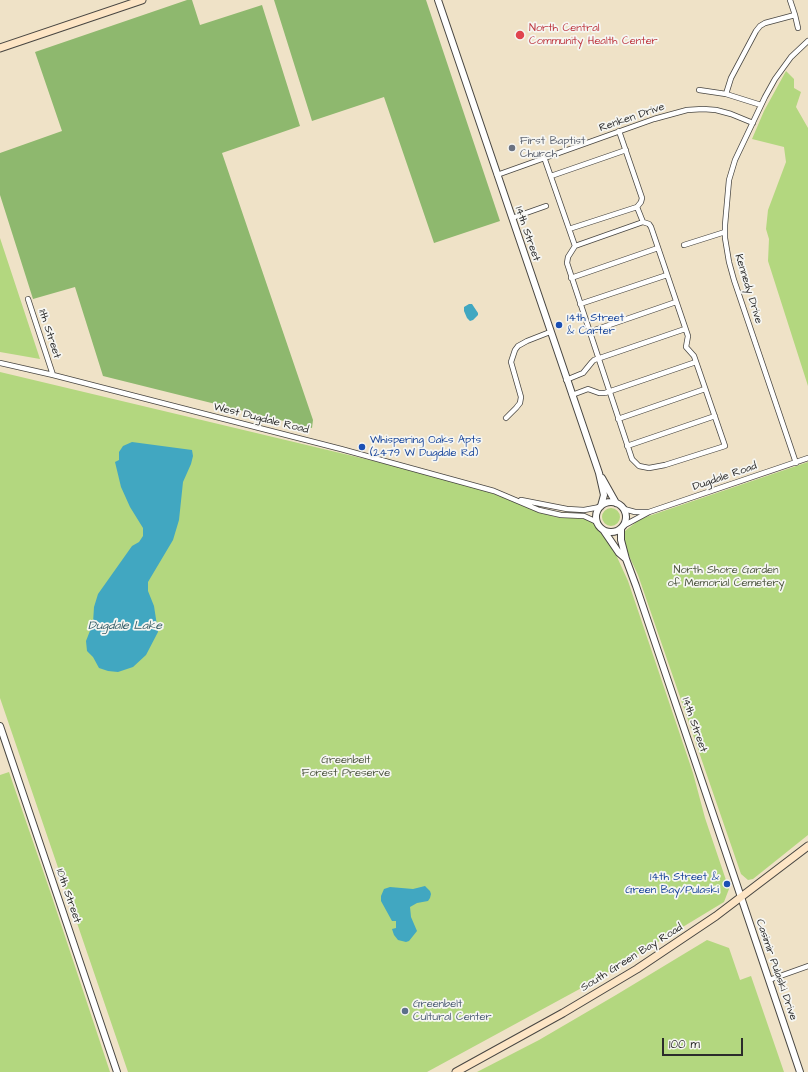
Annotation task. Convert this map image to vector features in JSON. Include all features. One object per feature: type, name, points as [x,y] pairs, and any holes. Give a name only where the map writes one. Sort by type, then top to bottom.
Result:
[{"type":"main road","points":[[0,48],[142,0]]},
{"type":"main road","name":"South Green Bay Road","points":[[456,1072],[564,1014],[617,982],[671,947],[741,898],[808,846]]},
{"type":"street","name":"14th Street","points":[[438,0],[566,380],[599,473],[604,495],[601,507]]},
{"type":"street","points":[[790,0],[798,28]]},
{"type":"street","points":[[726,94],[731,78],[760,26],[795,15]]},
{"type":"street","name":"Kennedy Drive","points":[[796,462],[734,280],[729,262],[725,232],[729,180],[735,160],[775,78],[791,57],[808,41]]},
{"type":"street","points":[[699,90],[726,94],[761,105]]},
{"type":"street","name":"Renken Drive","points":[[497,175],[544,157],[674,113],[703,109],[716,110],[753,122]]},
{"type":"street","points":[[569,229],[637,206],[641,202],[642,198],[619,131]]},
{"type":"street","points":[[551,176],[626,150]]},
{"type":"street","points":[[544,157],[575,246]]},
{"type":"street","points":[[512,218],[546,206]]},
{"type":"street","points":[[637,206],[642,222]]},
{"type":"street","points":[[642,222],[651,227],[688,336],[686,347],[693,354],[725,446],[665,465],[649,468],[639,466],[635,463],[627,446],[566,263],[575,246],[642,222]]},
{"type":"street","points":[[684,245],[725,232]]},
{"type":"street","points":[[571,278],[658,248]]},
{"type":"street","points":[[580,304],[667,275]]},
{"type":"street","name":"11th Street","points":[[28,299],[53,375]]},
{"type":"street","points":[[589,332],[676,302]]},
{"type":"street","points":[[566,380],[583,373],[592,362],[598,359],[685,329]]},
{"type":"street","points":[[506,418],[520,403],[521,397],[512,362],[515,350],[518,346],[527,341],[550,332]]},
{"type":"street","points":[[572,395],[588,389],[599,393],[609,392],[696,362]]},
{"type":"street","name":"West Dugdale Road","points":[[0,363],[53,375],[391,462],[494,490],[516,499]]},
{"type":"street","points":[[618,419],[705,389]]},
{"type":"street","points":[[627,446],[715,416]]},
{"type":"street","name":"Dugdale Road","points":[[649,512],[808,458]]},
{"type":"street","name":"14th Street","points":[[599,473],[616,503]]},
{"type":"street","points":[[516,499],[567,509],[584,510],[601,507],[608,503],[616,503],[624,509],[635,512],[649,512]]},
{"type":"street","points":[[516,499],[539,510],[561,515],[584,516],[593,519],[604,531],[613,532],[649,512]]},
{"type":"street","points":[[597,522],[597,514],[601,507]]},
{"type":"street","points":[[622,528],[626,518],[624,509]]},
{"type":"street","name":"14th Street","points":[[622,528],[620,540],[626,559],[741,898]]},
{"type":"street","name":"14th Street","points":[[604,531],[619,553],[626,559]]},
{"type":"street","name":"10th Street","points":[[1,730],[117,1072]]},
{"type":"street","name":"Casimir Pulaski Drive","points":[[741,898],[800,1072]]},
{"type":"street","points":[[769,980],[808,966]]},
{"type":"green space","points":[[187,0],[192,0],[200,25],[262,5],[300,126],[222,153],[313,420],[312,428],[103,376],[75,287],[33,299],[0,195],[0,153],[62,131],[35,52]]},
{"type":"green space","points":[[274,0],[426,0],[500,221],[434,243],[384,97],[312,121]]},
{"type":"green space","points":[[786,71],[794,79],[794,88],[801,92],[796,107],[808,128],[808,386],[768,261],[769,239],[766,229],[768,210],[786,162],[784,147],[752,139],[764,111]]},
{"type":"green space","points":[[0,238],[40,359],[0,352]]},
{"type":"green space","name":"Greenbelt Forest Preserve","points":[[0,372],[462,482],[555,517],[589,519],[612,546],[628,581],[693,773],[705,818],[729,889],[724,902],[587,985],[427,1072],[128,1072],[0,698]]},
{"type":"green space","name":"North Shore Garden of Memorial Cemetery","points":[[808,462],[808,835],[753,879],[748,880],[741,874],[638,575],[624,545],[623,536],[625,531],[640,519]]},
{"type":"green space","points":[[611,508],[615,509],[619,513],[619,521],[615,525],[611,526],[607,525],[603,521],[602,517],[603,513],[607,509]]},
{"type":"green space","points":[[9,772],[110,1072],[0,1072],[0,775]]},
{"type":"green space","points":[[707,940],[729,948],[740,980],[751,976],[784,1072],[477,1072],[539,1040]]},
{"type":"water","points":[[472,304],[478,313],[473,320],[470,321],[464,311],[464,307]]},
{"type":"water","name":"Dugdale Lake","points":[[132,442],[192,450],[193,456],[183,482],[179,520],[173,540],[148,582],[148,591],[154,606],[158,632],[146,655],[133,667],[118,672],[99,668],[93,657],[87,651],[86,641],[93,623],[94,607],[98,594],[132,546],[139,542],[143,536],[143,528],[130,507],[121,487],[115,462],[119,460],[119,452],[123,446]]},
{"type":"water","points":[[425,886],[431,894],[428,901],[417,903],[410,907],[411,917],[417,931],[409,941],[406,942],[398,940],[392,929],[396,928],[396,921],[392,921],[381,901],[381,896],[384,889],[390,887],[413,889]]},
{"type":"place","name":"North Central Community Health Center","points":[[520,35]]},
{"type":"place","name":"First Baptist Church","points":[[512,148]]},
{"type":"place","name":"14th Street & Carter","points":[[559,325]]},
{"type":"place","name":"Whispering Oaks Apts (2479 W Dugdale Rd)","points":[[362,447]]},
{"type":"place","name":"14th Street & Green Bay/Pulaski","points":[[727,884]]},
{"type":"place","name":"Greenbelt Cultural Center","points":[[405,1011]]}]
